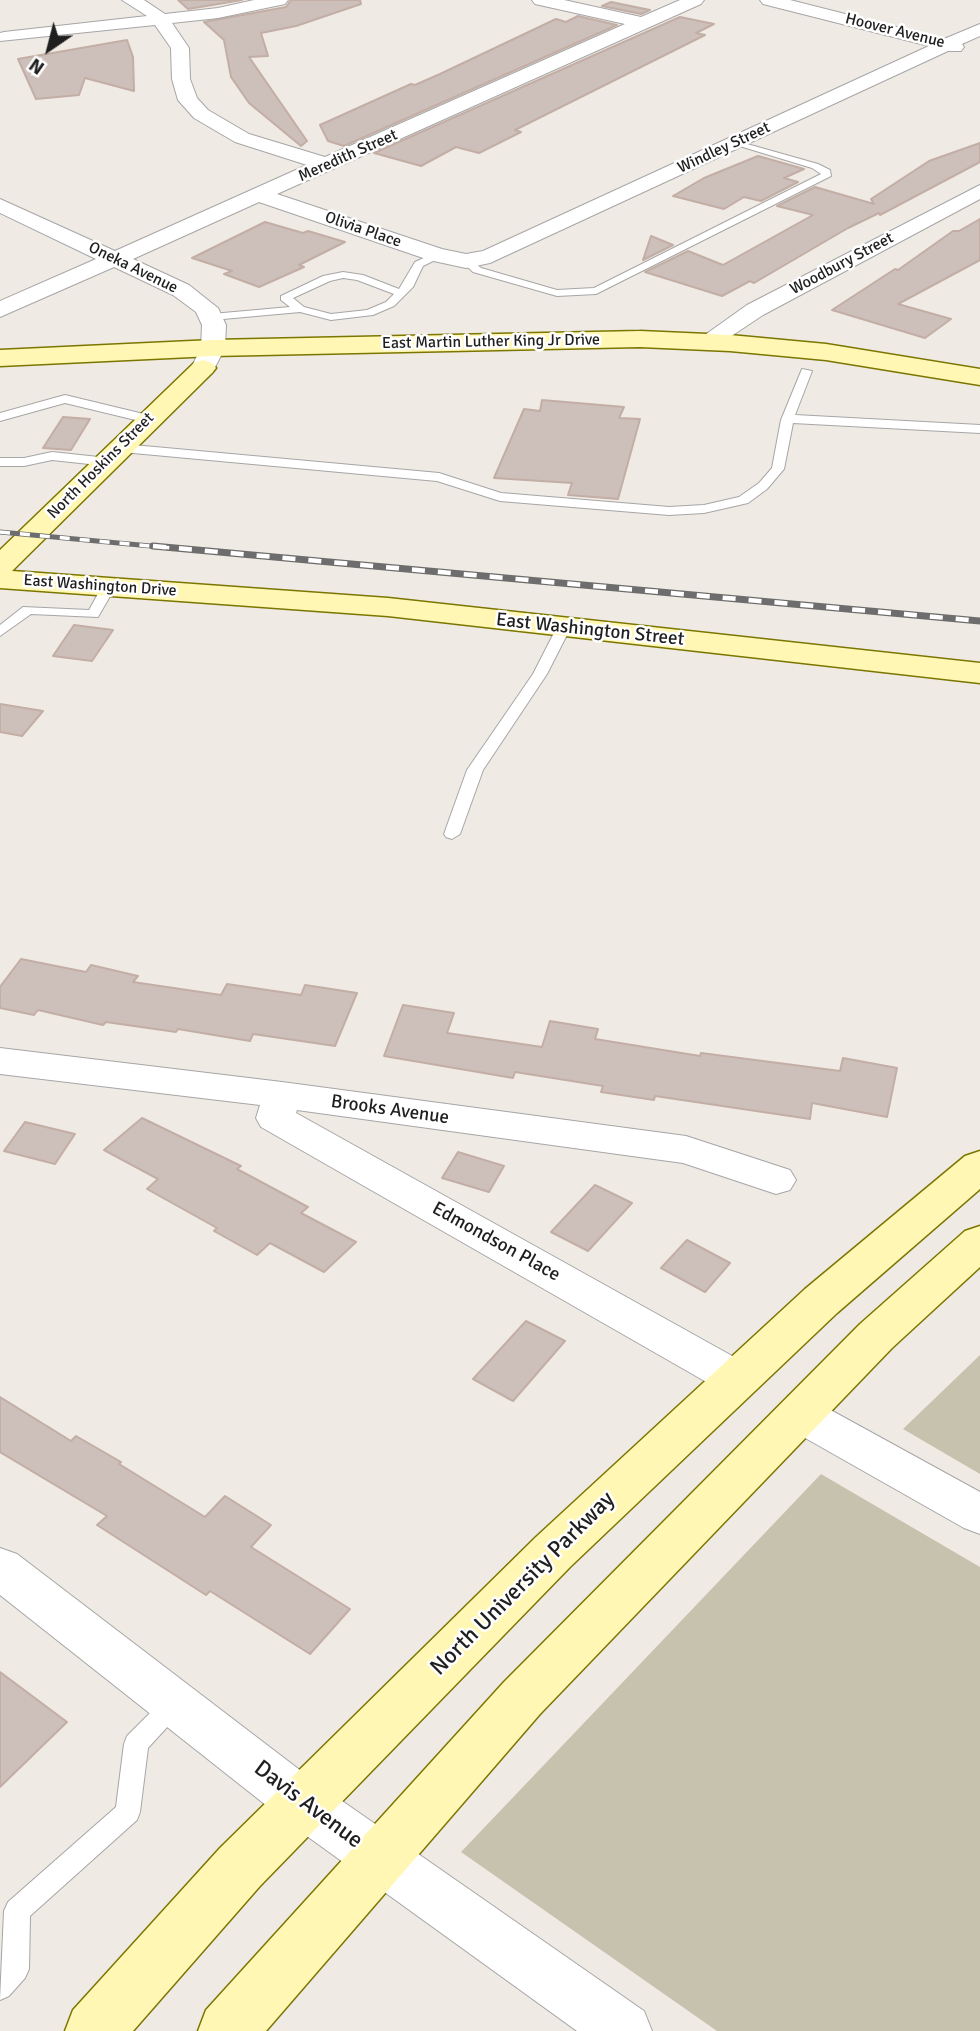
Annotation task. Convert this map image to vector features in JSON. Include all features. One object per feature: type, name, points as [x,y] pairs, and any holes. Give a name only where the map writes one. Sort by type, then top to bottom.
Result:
[{"type":"main road","name":"East Martin Luther King Jr Drive","points":[[0,376],[208,358],[539,340],[707,342],[826,352],[980,377]]},
{"type":"main road","name":"East Martin Luther King Jr Drive","points":[[0,358],[575,357],[700,362],[806,371],[980,397]]},
{"type":"main road","name":"North Hoskins Street","points":[[0,566],[115,455],[208,358]]},
{"type":"main road","name":"East Washington Drive","points":[[0,579],[200,593]]},
{"type":"main road","name":"East Washington Street","points":[[200,593],[388,607],[980,673]]},
{"type":"main road","name":"North University Parkway","points":[[94,2031],[240,1867],[553,1552],[821,1301],[980,1166]]},
{"type":"main road","points":[[227,2031],[522,1698],[876,1336],[980,1242]]},
{"type":"street","points":[[131,0],[156,13],[180,48],[181,79],[188,100],[201,114],[242,138],[328,165]]},
{"type":"street","points":[[4,37],[218,13],[279,0]]},
{"type":"street","points":[[541,0],[643,23]]},
{"type":"street","name":"Meredith Street","points":[[0,310],[261,196],[695,0]]},
{"type":"street","name":"Hoover Avenue","points":[[769,0],[980,53]]},
{"type":"street","name":"Windley Street","points":[[466,261],[490,256],[980,29]]},
{"type":"street","name":"Woodbury Street","points":[[707,342],[755,310],[980,191]]},
{"type":"street","name":"Olivia Place","points":[[261,196],[437,255],[466,261]]},
{"type":"street","name":"Oneka Avenue","points":[[0,205],[189,295],[206,308],[212,317]]},
{"type":"street","points":[[208,358],[212,317]]},
{"type":"street","name":"Brooks Avenue","points":[[0,1061],[282,1095],[686,1150],[776,1180]]},
{"type":"street","name":"Edmondson Place","points":[[282,1095],[275,1118],[737,1378]]},
{"type":"street","points":[[800,1414],[980,1515]]},
{"type":"street","name":"Davis Avenue","points":[[0,1568],[304,1804],[624,2031]]},
{"type":"lane","points":[[466,261],[477,270],[557,293],[596,291],[826,176],[827,172],[815,166],[737,142]]},
{"type":"lane","points":[[212,317],[300,309],[331,317],[369,313],[390,304],[409,285],[419,264],[437,255]]},
{"type":"lane","points":[[300,309],[285,298],[327,278],[343,275],[359,277],[401,293]]},
{"type":"lane","points":[[0,463],[24,462],[52,456],[115,455],[439,477],[500,497],[669,511],[704,509],[743,499],[763,486],[778,470],[787,420],[806,371]]},
{"type":"lane","points":[[0,416],[65,399],[148,419]]},
{"type":"lane","points":[[787,420],[801,418],[980,429]]},
{"type":"lane","points":[[0,632],[28,610],[93,614],[109,586]]},
{"type":"lane","points":[[452,834],[475,770],[540,674],[564,627]]},
{"type":"lane","points":[[0,1987],[16,1969],[17,1911],[128,1812],[136,1744],[175,1702]]},
{"type":"shaded area","points":[[980,1355],[980,1474],[903,1429]]},
{"type":"shaded area","points":[[821,1474],[980,1567],[980,2031],[717,2031],[461,1852]]},
{"type":"building","points":[[178,0],[242,0],[188,9]]},
{"type":"building","points":[[291,0],[360,0],[361,4],[296,26],[261,33],[268,56],[249,57],[307,141],[301,146],[249,103],[231,77],[224,40],[204,22],[286,7]]},
{"type":"building","points":[[611,2],[650,10],[641,14],[602,6]]},
{"type":"building","points":[[578,16],[617,25],[344,146],[328,141],[320,125],[411,84],[415,85],[440,74],[556,19],[566,22]]},
{"type":"building","points":[[680,17],[714,24],[696,33],[705,35],[515,130],[521,132],[479,153],[456,147],[421,166],[374,153]]},
{"type":"building","points":[[127,40],[133,57],[134,91],[85,78],[79,95],[36,99],[18,59]]},
{"type":"building","points":[[980,143],[980,162],[880,215],[879,213],[848,228],[754,283],[750,281],[722,296],[645,272],[688,251],[723,265],[813,215],[777,206],[815,187],[874,204],[871,199],[929,161]]},
{"type":"building","points":[[758,156],[804,169],[784,178],[798,182],[761,201],[744,197],[724,209],[673,196],[704,178]]},
{"type":"building","points":[[980,219],[980,260],[898,304],[951,319],[925,338],[832,310],[895,269],[898,270],[953,231],[959,231]]},
{"type":"building","points":[[265,222],[345,242],[299,265],[304,267],[259,287],[224,274],[232,271],[192,258]]},
{"type":"building","points":[[651,236],[673,245],[643,260]]},
{"type":"building","points":[[542,400],[624,407],[619,418],[640,419],[618,499],[568,495],[572,483],[494,478],[524,409],[540,411]]},
{"type":"building","points":[[63,417],[90,419],[71,450],[43,448]]},
{"type":"building","points":[[74,625],[113,630],[92,661],[53,656]]},
{"type":"building","points":[[0,704],[43,711],[22,736],[0,732]]},
{"type":"building","points":[[21,959],[86,972],[91,965],[138,976],[133,982],[221,995],[227,984],[301,995],[305,985],[357,993],[335,1046],[253,1034],[250,1041],[178,1029],[176,1032],[106,1022],[103,1025],[38,1010],[34,1015],[0,1008],[0,987]]},
{"type":"building","points":[[403,1005],[454,1013],[447,1033],[542,1047],[550,1021],[598,1029],[595,1039],[700,1056],[701,1053],[840,1071],[843,1058],[897,1068],[887,1117],[812,1103],[810,1119],[655,1096],[654,1100],[601,1092],[603,1086],[515,1072],[513,1078],[384,1056]]},
{"type":"building","points":[[142,1118],[241,1166],[237,1169],[308,1207],[301,1213],[356,1242],[324,1272],[270,1243],[257,1255],[214,1231],[217,1228],[147,1189],[158,1179],[104,1150]]},
{"type":"building","points":[[25,1122],[75,1134],[55,1164],[4,1151]]},
{"type":"building","points":[[458,1152],[504,1166],[489,1192],[442,1178]]},
{"type":"building","points":[[595,1185],[632,1203],[588,1251],[551,1232]]},
{"type":"building","points":[[687,1240],[730,1263],[705,1292],[661,1268]]},
{"type":"building","points":[[526,1321],[565,1341],[513,1401],[473,1379]]},
{"type":"building","points":[[0,1397],[71,1441],[76,1436],[121,1462],[119,1464],[205,1517],[225,1496],[271,1525],[251,1547],[350,1609],[310,1654],[210,1591],[206,1595],[97,1525],[107,1516],[0,1452]]},
{"type":"building","points":[[0,1672],[67,1722],[0,1787]]},
{"type":"railway","points":[[0,532],[172,548]]},
{"type":"railway","points":[[153,546],[980,621]]}]
